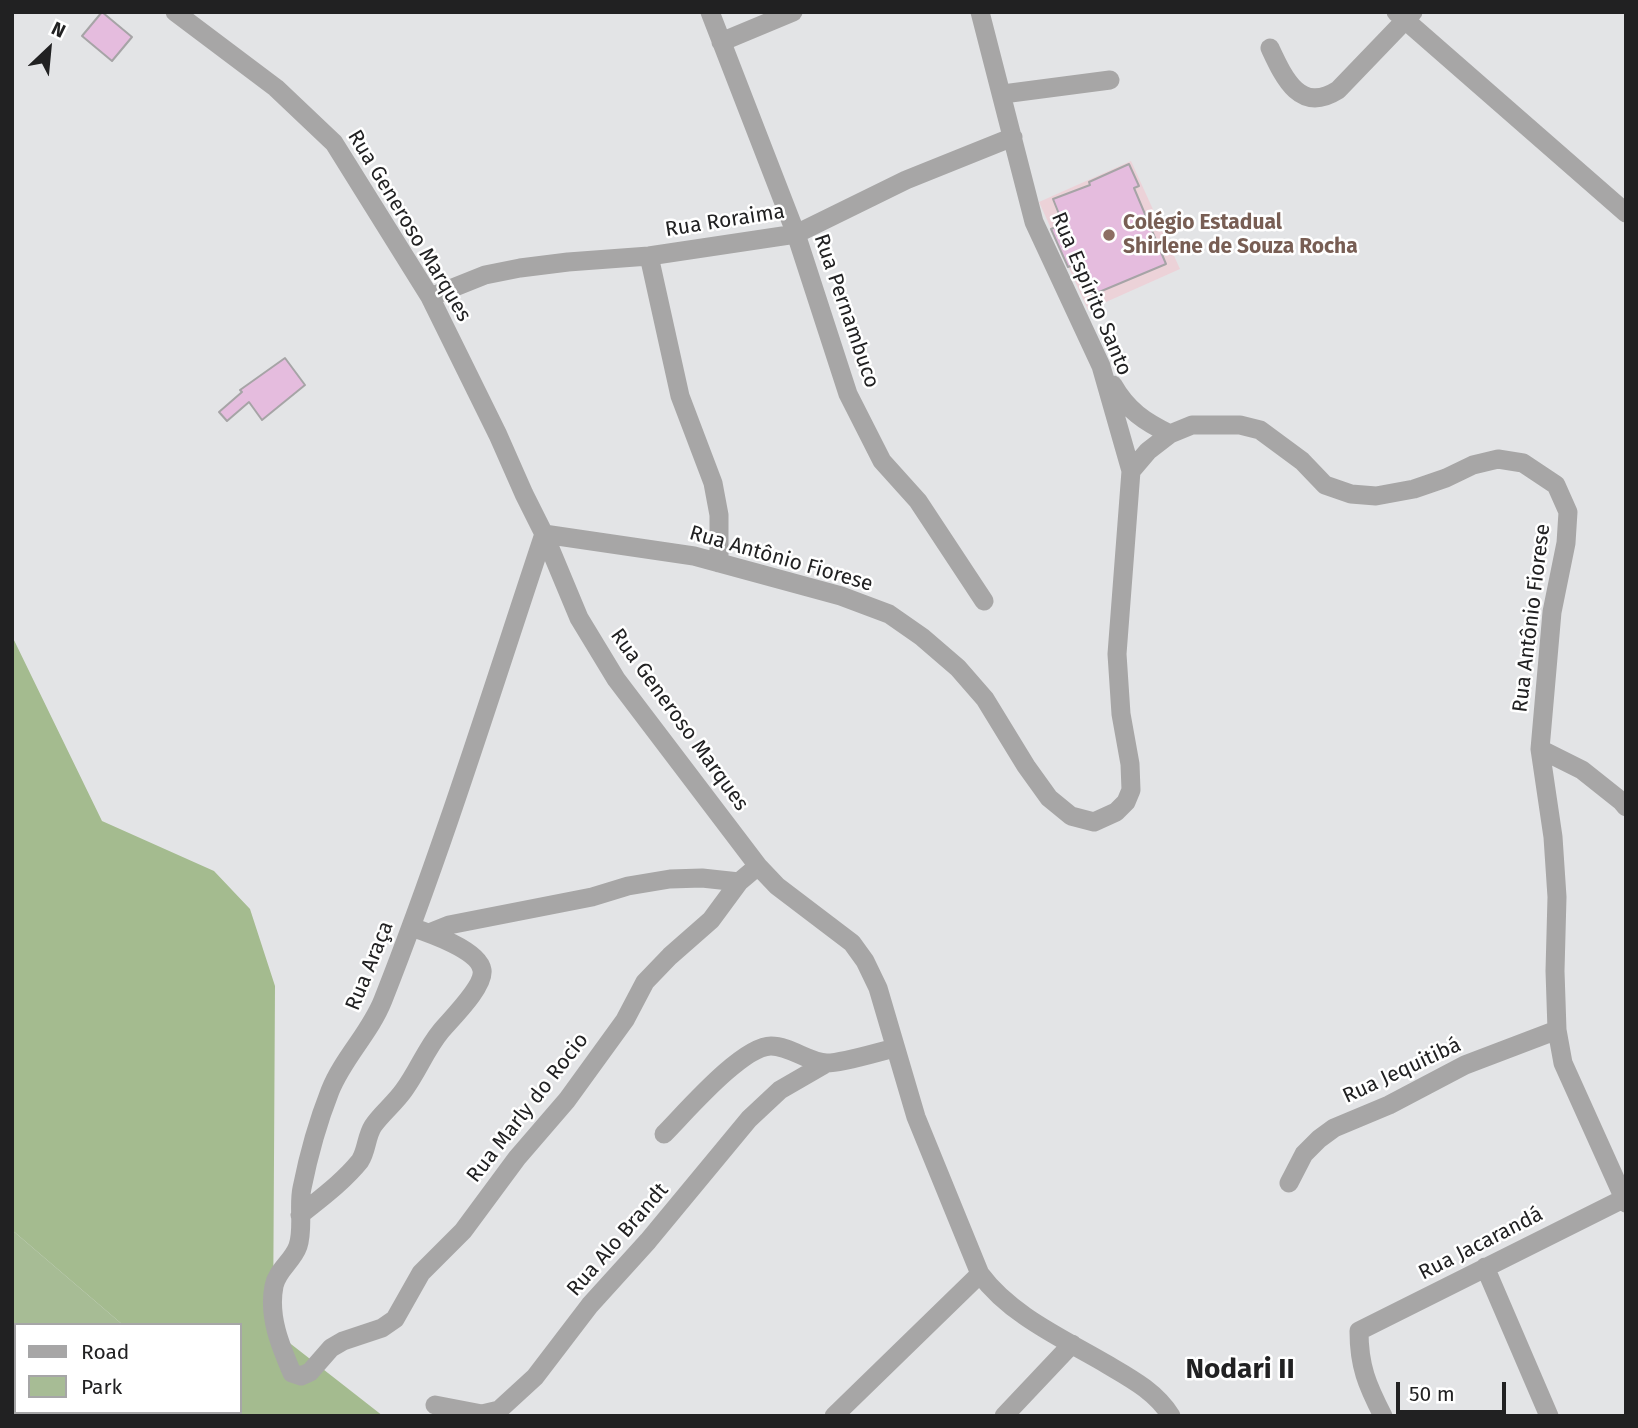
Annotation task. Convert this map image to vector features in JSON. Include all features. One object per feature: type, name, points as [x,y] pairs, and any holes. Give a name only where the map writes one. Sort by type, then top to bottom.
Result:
[{"type":"street","name":"Rua Generoso Marques","points":[[175,12],[276,88],[334,143],[430,296],[544,534],[579,618],[616,679],[758,866],[777,886],[852,943],[865,961],[878,988],[916,1117],[980,1274],[991,1289],[1020,1313],[1152,1393],[1164,1412]]},
{"type":"street","name":"Rua Pernambuco","points":[[710,12],[796,234],[848,394],[882,461],[918,500],[984,601]]},
{"type":"street","points":[[721,42],[793,12]]},
{"type":"street","name":"Rua Espírito Santo","points":[[980,12],[1034,222],[1101,366],[1131,471]]},
{"type":"street","points":[[1270,48],[1284,78],[1298,92],[1312,99],[1325,98],[1338,90],[1405,15],[1626,213]]},
{"type":"street","points":[[1003,94],[1111,80]]},
{"type":"street","name":"Rua Roraima","points":[[430,296],[485,275],[520,268],[649,256],[796,234],[906,180],[1013,137]]},
{"type":"street","points":[[649,256],[680,396],[713,483],[719,515],[719,563]]},
{"type":"street","points":[[1101,366],[1123,403],[1137,416],[1170,434]]},
{"type":"street","name":"Rua Antônio Fiorese","points":[[544,534],[694,556],[841,596],[889,614],[922,637],[958,668],[985,699],[1049,798],[1071,816],[1094,822],[1116,812],[1126,802],[1131,790],[1116,654],[1131,471],[1147,451],[1170,434],[1192,425],[1240,425],[1260,430],[1302,461],[1325,485],[1351,494],[1376,496],[1414,489],[1446,478],[1474,464],[1498,459],[1524,463],[1556,485],[1568,513],[1566,543],[1552,612],[1540,749],[1557,897],[1557,1030],[1563,1063],[1625,1201]]},
{"type":"street","name":"Rua Araça","points":[[321,1358],[310,1372],[301,1376],[292,1373],[272,1316],[274,1283],[300,1242],[301,1189],[330,1090],[344,1063],[373,1024],[420,930],[544,534]]},
{"type":"street","points":[[1540,749],[1582,770],[1626,807]]},
{"type":"street","name":"Rua Marly do Rocio","points":[[321,1358],[343,1340],[382,1328],[395,1318],[421,1273],[463,1231],[517,1158],[567,1100],[625,1020],[645,982],[711,920],[739,882],[758,866]]},
{"type":"street","points":[[420,930],[593,897],[628,886],[670,879],[702,878],[739,882]]},
{"type":"street","points":[[300,1215],[347,1176],[361,1159],[374,1124],[398,1098],[429,1045],[467,1001],[481,980],[483,972],[479,962],[466,951],[420,930]]},
{"type":"street","name":"Rua Jequitibá","points":[[1289,1183],[1304,1154],[1318,1139],[1334,1128],[1389,1105],[1465,1066],[1557,1030]]},
{"type":"street","points":[[664,1134],[730,1068],[755,1050],[770,1046],[790,1050],[825,1064]]},
{"type":"street","name":"Rua Alo Brandt","points":[[435,1405],[482,1413],[499,1410],[535,1377],[590,1306],[749,1119],[780,1090],[825,1064],[895,1048]]},
{"type":"street","name":"Rua Jacarandá","points":[[1383,1416],[1364,1375],[1359,1357],[1359,1331],[1485,1267],[1625,1201]]},
{"type":"street","points":[[1485,1267],[1549,1416]]},
{"type":"street","points":[[834,1416],[980,1274]]},
{"type":"street","points":[[1004,1416],[1072,1344]]},
{"type":"shaded area","name":"Colégio Estadual Shirlene de Souza Rocha","points":[[1131,161],[1180,269],[1088,310],[1039,202]]},
{"type":"green space","points":[[12,636],[102,821],[214,871],[250,909],[275,986],[273,1330],[383,1416],[172,1416],[171,1414],[242,1414],[242,1323],[121,1323],[12,1230]]},
{"type":"green space","points":[[12,1230],[121,1323],[14,1323],[14,1414],[172,1416],[12,1416]]},
{"type":"building","points":[[102,12],[132,37],[112,61],[82,36]]},
{"type":"building","name":"Colégio Estadual Shirlene de Souza Rocha","points":[[1129,164],[1139,186],[1134,188],[1166,264],[1092,295],[1078,263],[1068,267],[1051,229],[1063,224],[1053,199],[1090,185],[1089,182]]},
{"type":"building","points":[[285,358],[305,385],[262,420],[249,402],[227,421],[219,412],[242,392],[240,390]]},
{"type":"place","name":"Colégio Estadual Shirlene de Souza Rocha","points":[[1109,235]]},
{"type":"district","name":"Nodari II","points":[[1240,1370]]}]
